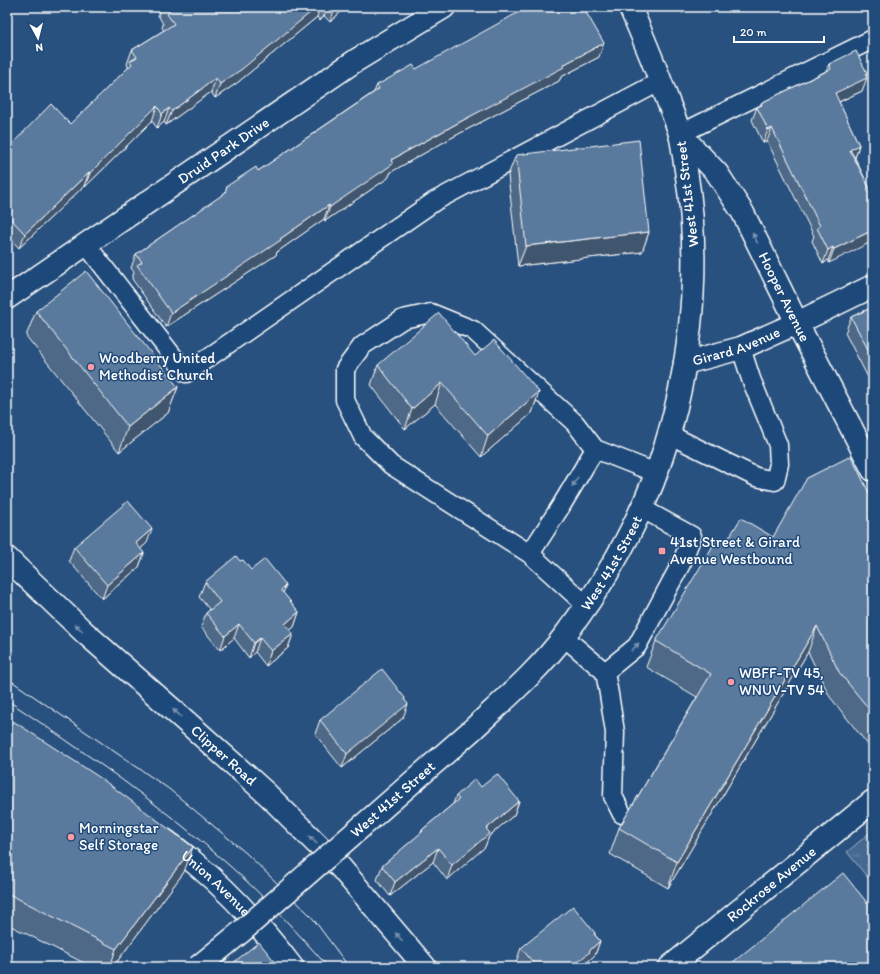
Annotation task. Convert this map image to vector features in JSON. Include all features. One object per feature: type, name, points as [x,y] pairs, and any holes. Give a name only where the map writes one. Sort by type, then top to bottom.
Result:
[{"type":"street","name":"Druid Park Drive","points":[[7,298],[355,61],[444,7]]},
{"type":"street","name":"West 41st Street","points":[[198,967],[472,730],[524,681],[564,637],[597,591],[627,538],[641,508],[656,473],[678,399],[685,363],[691,310],[694,251],[690,191],[680,134],[661,81],[630,7]]},
{"type":"street","name":"Hooper Avenue","points":[[680,134],[717,173],[743,213],[797,323],[873,470]]},
{"type":"street","name":"Girard Avenue","points":[[685,363],[741,348],[873,286]]},
{"type":"street","name":"Clipper Road","points":[[7,558],[84,632],[267,794],[341,868],[425,967]]},
{"type":"street","name":"Rockrose Avenue","points":[[670,967],[873,801]]},
{"type":"street","name":"Union Avenue","points":[[148,828],[198,865],[233,898],[274,944],[292,967]]},
{"type":"lane","points":[[680,134],[873,39]]},
{"type":"lane","points":[[86,243],[186,373],[435,201],[661,81]]},
{"type":"lane","points":[[586,606],[530,554],[391,465],[363,438],[345,400],[345,369],[362,346],[403,319],[431,313],[473,330],[575,423],[594,449],[656,473]]},
{"type":"lane","points":[[668,434],[756,477],[775,481],[779,464],[778,445],[751,379],[741,348]]},
{"type":"lane","points":[[530,554],[561,506],[594,449]]},
{"type":"lane","points":[[605,672],[637,646],[676,574],[692,536],[641,508]]},
{"type":"lane","points":[[564,637],[605,672],[614,732],[613,796],[622,814]]},
{"type":"green space","points":[[873,830],[873,884],[847,852]]},
{"type":"water","points":[[7,957],[21,967],[7,967]]},
{"type":"building","points":[[167,7],[317,7],[242,69],[220,84],[216,78],[172,111],[169,108],[162,114],[157,106],[90,173],[89,172],[25,234],[7,215],[7,149],[51,104],[70,124],[132,64],[130,61],[137,57],[132,50],[174,24],[167,14],[170,12]]},
{"type":"building","points":[[528,7],[583,7],[604,43],[563,65],[564,67],[391,160],[393,164],[330,207],[329,205],[280,239],[281,240],[171,313],[137,265],[142,262],[136,254],[225,193],[227,186],[256,167],[258,171],[379,89],[377,85],[413,65],[416,69]]},
{"type":"building","points":[[856,51],[867,73],[865,74],[867,78],[835,93],[859,145],[850,150],[873,195],[873,230],[834,249],[833,247],[828,250],[817,228],[820,226],[772,128],[768,130],[757,107],[762,105],[761,103],[831,69],[829,64]]},
{"type":"building","points":[[639,140],[649,232],[526,246],[516,155]]},
{"type":"building","points":[[86,271],[178,387],[128,427],[36,311]]},
{"type":"building","points":[[873,307],[873,359],[851,317]]},
{"type":"building","points":[[439,313],[475,356],[494,340],[539,392],[488,436],[442,383],[412,409],[378,365]]},
{"type":"building","name":"WBFF-TV 45, WNUV-TV 54","points":[[851,456],[873,501],[873,714],[839,672],[817,626],[677,862],[619,828],[711,674],[656,641],[717,539],[725,544],[741,518],[773,537],[807,478]]},
{"type":"building","points":[[128,501],[152,529],[136,543],[144,553],[107,585],[74,547]]},
{"type":"building","points":[[236,556],[240,561],[243,560],[251,570],[265,559],[286,585],[281,590],[299,612],[285,624],[293,634],[271,651],[260,638],[254,643],[239,624],[225,636],[206,613],[220,602],[205,582]]},
{"type":"building","points":[[382,669],[408,704],[347,754],[320,720]]},
{"type":"building","name":"Morningstar Self Storage","points":[[7,717],[102,779],[193,847],[116,949],[7,893]]},
{"type":"building","points":[[497,774],[519,801],[486,829],[490,833],[452,865],[438,848],[395,882],[382,866],[459,799],[456,796],[475,779],[481,787]]},
{"type":"building","points":[[843,873],[873,910],[873,961],[865,967],[727,967]]},
{"type":"building","points":[[573,906],[600,941],[589,951],[590,952],[571,967],[537,967],[521,948]]},
{"type":"building","points":[[259,942],[279,967],[228,967]]},
{"type":"tram line","points":[[7,678],[169,789],[246,853],[311,916],[349,967]]},
{"type":"tram line","points":[[7,700],[122,780],[205,844],[269,903],[328,967]]},
{"type":"place","name":"Woodberry United Methodist Church","points":[[91,367]]},
{"type":"place","name":"41st Street & Girard Avenue Westbound","points":[[662,551]]},
{"type":"place","name":"WBFF-TV 45, WNUV-TV 54","points":[[731,682]]},
{"type":"place","name":"Morningstar Self Storage","points":[[71,837]]}]
